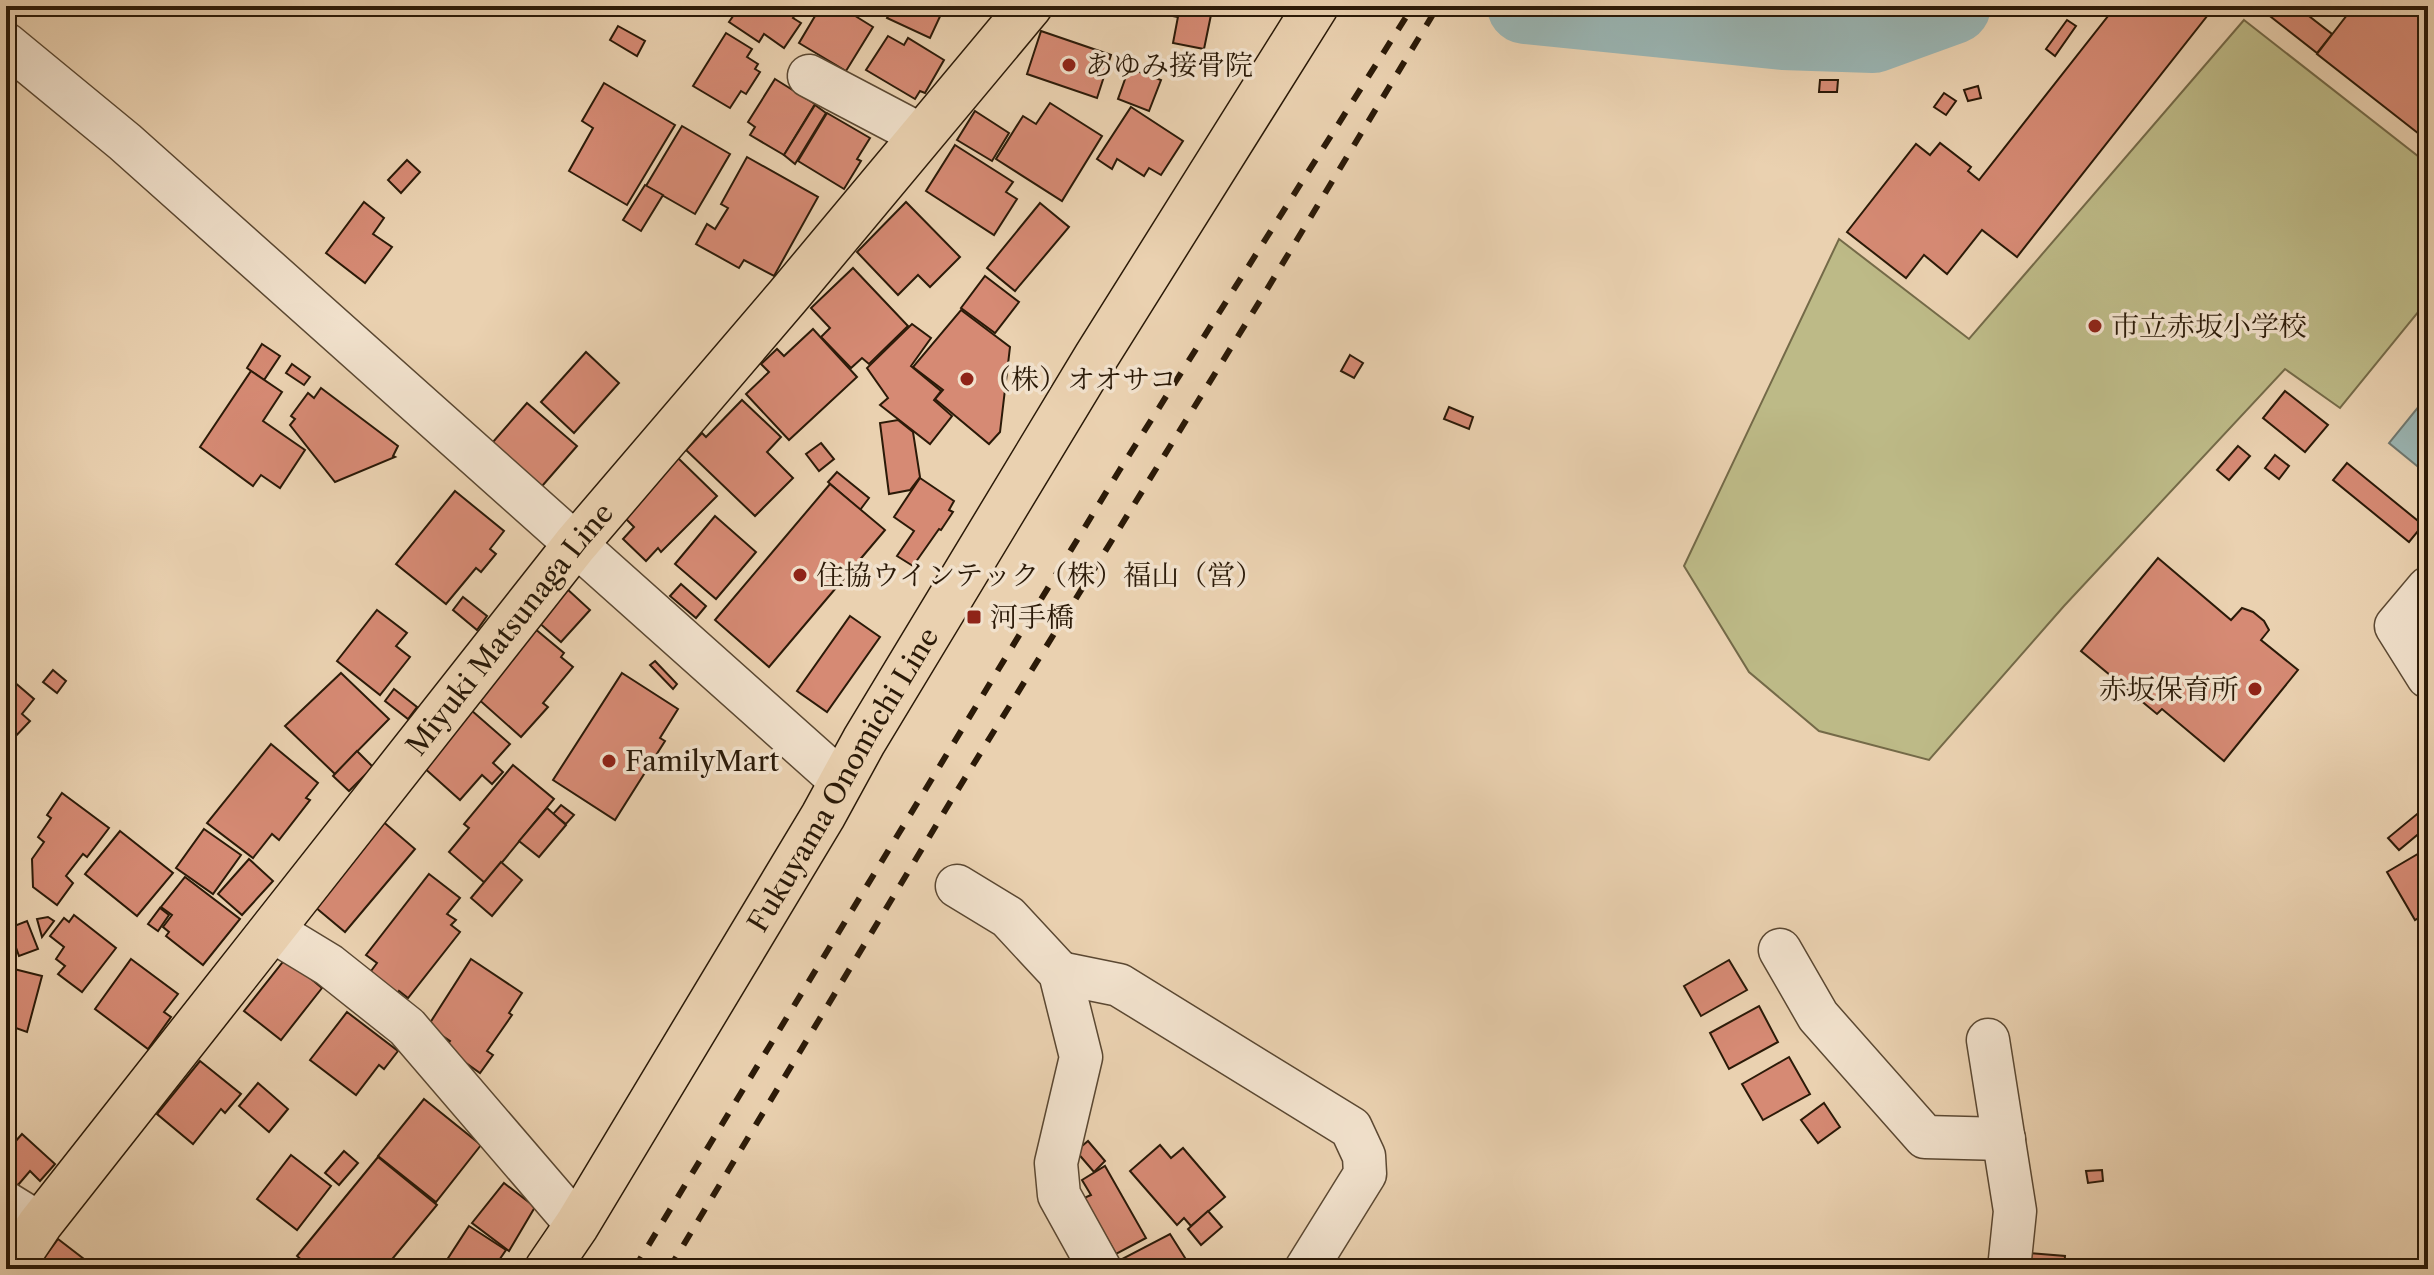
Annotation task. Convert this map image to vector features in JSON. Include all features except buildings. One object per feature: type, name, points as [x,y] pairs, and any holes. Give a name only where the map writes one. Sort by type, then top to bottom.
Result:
[{"type":"main road","name":"Miyuki Matsunaga Line","points":[[10,1269],[23,1214],[273,931],[575,545],[1030,6]]},
{"type":"main road","name":"Fukuyama Onomichi Line","points":[[547,1269],[577,1225],[1096,357],[1316,6]]},
{"type":"street","points":[[6,44],[125,142],[842,782]]},
{"type":"street","points":[[809,76],[921,135]]},
{"type":"street","points":[[2428,588],[2396,626],[2428,677]]},
{"type":"street","points":[[957,886],[1008,917],[1060,973],[1081,1057],[1056,1163],[1059,1195],[1100,1269]]},
{"type":"street","points":[[273,931],[329,965],[407,1027],[577,1225]]},
{"type":"street","points":[[1780,950],[1818,1016],[1925,1137],[2004,1139]]},
{"type":"street","points":[[1060,973],[1119,985],[1351,1128],[1364,1156],[1365,1174],[1306,1269]]},
{"type":"street","points":[[1988,1040],[2015,1211],[2009,1269]]},
{"type":"shaded area","name":"市立赤坂小学校","points":[[2244,20],[2428,164],[2428,300],[2340,408],[2285,369],[2064,606],[1929,760],[1819,731],[1749,672],[1684,566],[1839,239],[1969,339]]},
{"type":"water","points":[[2428,395],[2428,475],[2389,443]]},
{"type":"waterway","points":[[1525,6],[1783,32],[1873,35],[1953,6]]},
{"type":"railway","points":[[634,1269],[1119,471],[1413,6]]},
{"type":"railway","points":[[669,1269],[952,799],[1438,6]]},
{"type":"place","name":"あゆみ接骨院","points":[[1069,65]]},
{"type":"place","name":"市立赤坂小学校","points":[[2095,326]]},
{"type":"place","name":"（株）オオサコ","points":[[967,379]]},
{"type":"place","name":"住協ウインテック（株）福山（営）","points":[[800,575]]},
{"type":"place","name":"河手橋","points":[[974,617]]},
{"type":"place","name":"赤坂保育所","points":[[2255,689]]},
{"type":"place","name":"FamilyMart","points":[[609,761]]}]
